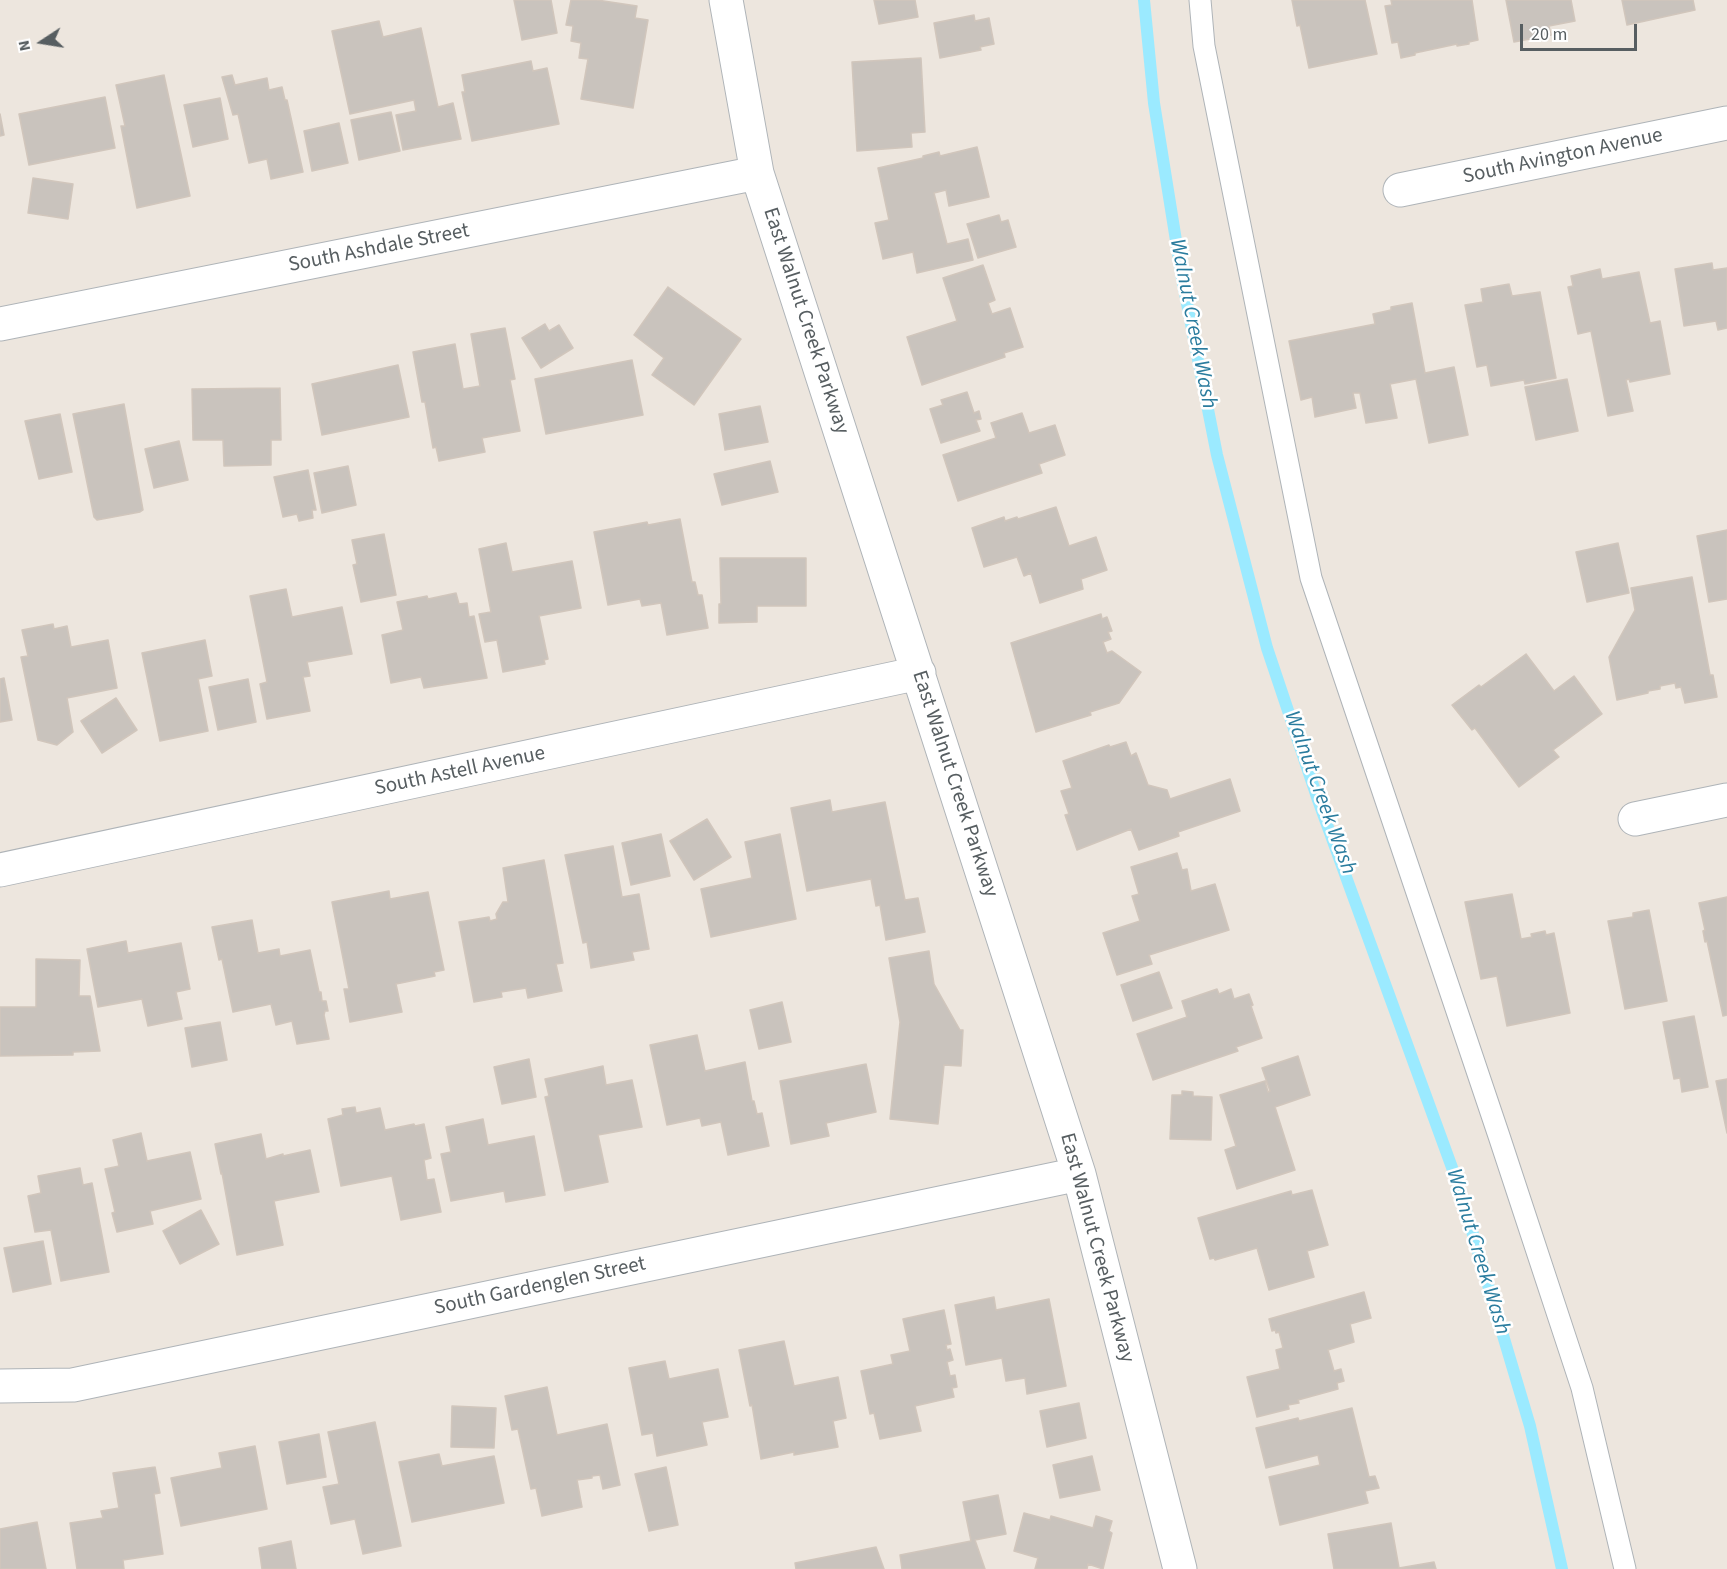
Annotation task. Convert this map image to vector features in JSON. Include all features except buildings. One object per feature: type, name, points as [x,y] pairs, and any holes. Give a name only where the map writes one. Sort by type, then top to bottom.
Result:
[{"type":"street","name":"East Walnut Creek Parkway","points":[[726,0],[757,173],[1079,1174],[1180,1569]]},
{"type":"street","name":"South Avington Avenue","points":[[1400,190],[1727,123]]},
{"type":"street","name":"South Ashdale Street","points":[[0,324],[757,173]]},
{"type":"street","name":"South Astell Avenue","points":[[0,870],[919,674]]},
{"type":"street","points":[[1635,819],[1727,800]]},
{"type":"street","name":"South Gardenglen Street","points":[[0,1386],[73,1385],[1079,1174]]},
{"type":"lane","points":[[1200,0],[1204,46],[1311,578],[1582,1388],[1625,1569]]},
{"type":"waterway","name":"Walnut Creek Wash","points":[[1144,0],[1154,103],[1182,278],[1217,455],[1267,648],[1318,800],[1458,1184],[1530,1426],[1562,1569]]}]
